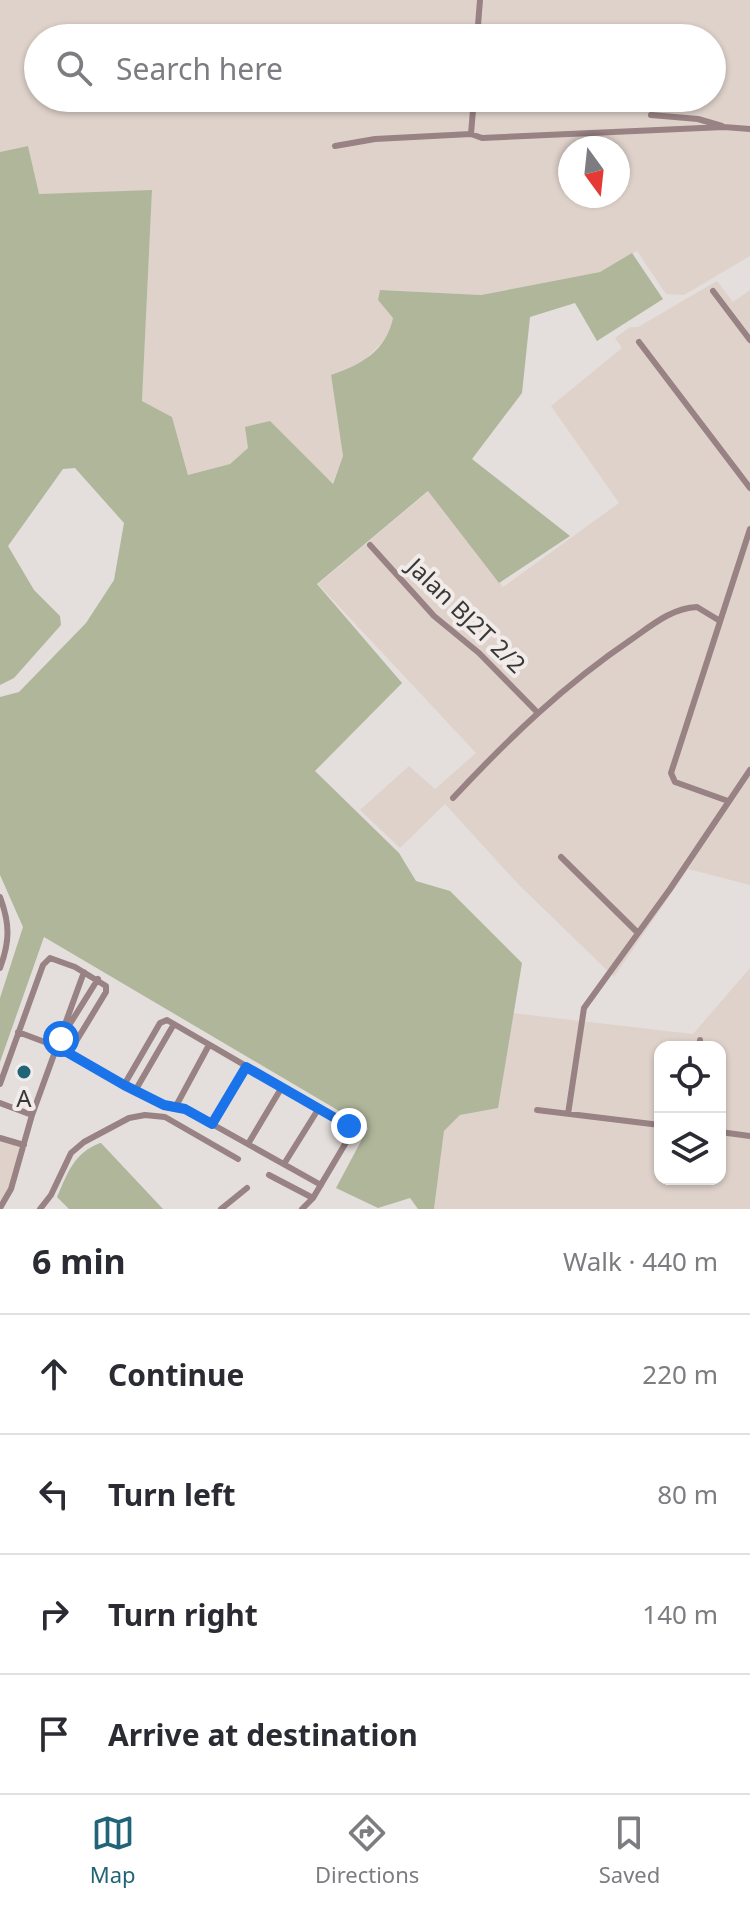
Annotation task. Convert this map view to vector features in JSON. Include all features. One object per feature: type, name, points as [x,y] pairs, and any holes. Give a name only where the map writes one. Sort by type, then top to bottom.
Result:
[{"type":"street","points":[[478,24],[480,0]]},
{"type":"street","points":[[471,134],[473,112]]},
{"type":"street","points":[[651,115],[698,119],[724,127]]},
{"type":"street","points":[[335,146],[375,139],[471,134],[482,138],[724,127],[750,129]]},
{"type":"street","points":[[713,291],[750,340]]},
{"type":"street","points":[[639,342],[750,488]]},
{"type":"street","points":[[728,801],[671,778],[750,529]]},
{"type":"street","name":"Jalan BJ2T 2/2","points":[[370,545],[434,616],[479,653],[537,712]]},
{"type":"street","points":[[453,798],[537,712],[619,648],[676,611],[697,607],[720,621]]},
{"type":"street","points":[[568,1114],[584,1008],[750,770]]},
{"type":"street","points":[[561,857],[638,933]]},
{"type":"street","points":[[0,968],[9,936],[1,902]]},
{"type":"street","points":[[0,1084],[45,961],[56,958],[106,986],[106,992],[69,1053]]},
{"type":"street","points":[[0,1208],[11,1189],[32,1115],[84,972]]},
{"type":"street","points":[[60,1043],[98,979]]},
{"type":"street","points":[[124,1085],[160,1023],[167,1020],[352,1130],[313,1198],[302,1209]]},
{"type":"street","points":[[135,1091],[174,1024]]},
{"type":"street","points":[[18,1032],[60,1043],[69,1053],[135,1091],[212,1124],[321,1185]]},
{"type":"street","points":[[176,1106],[209,1045]]},
{"type":"street","points":[[212,1124],[246,1067]]},
{"type":"street","points":[[248,1144],[282,1087]]},
{"type":"street","points":[[0,1103],[32,1115]]},
{"type":"street","points":[[284,1164],[319,1108]]},
{"type":"street","points":[[537,1110],[654,1124]]},
{"type":"street","points":[[40,1209],[51,1195],[71,1153],[84,1142],[129,1118],[145,1115],[165,1117],[238,1159]]},
{"type":"street","points":[[726,1133],[750,1136]]},
{"type":"street","points":[[0,1138],[24,1145]]},
{"type":"street","points":[[269,1175],[313,1198]]},
{"type":"street","points":[[221,1209],[247,1188]]},
{"type":"shaded area","points":[[0,0],[750,0],[750,256],[684,295],[666,294],[637,251],[600,272],[481,295],[380,290],[378,300],[393,318],[389,335],[360,365],[331,376],[343,456],[332,485],[248,448],[230,464],[188,475],[172,417],[142,401],[152,191],[38,194],[28,146],[0,152]]},
{"type":"shaded area","points":[[717,281],[733,302],[750,290],[750,885],[688,869],[614,977],[519,885],[445,804],[400,848],[360,810],[409,766],[435,789],[476,753],[318,584],[430,490],[503,587],[619,503],[551,406],[622,348],[615,338]]},
{"type":"shaded area","points":[[750,968],[750,1209],[434,1209],[444,1131],[460,1115],[498,1107],[512,1013],[693,1034]]},
{"type":"shaded area","points":[[0,1140],[21,1146],[9,1188],[0,1205]]},
{"type":"green space","points":[[28,146],[39,194],[152,190],[142,401],[172,417],[188,475],[230,464],[248,448],[245,427],[270,421],[333,484],[343,456],[331,375],[371,355],[385,339],[393,318],[378,300],[380,290],[481,295],[600,272],[632,253],[663,299],[597,341],[575,303],[530,317],[522,393],[472,459],[570,536],[499,583],[428,491],[317,584],[402,683],[315,771],[399,853],[416,881],[450,891],[522,963],[498,1108],[460,1115],[444,1131],[434,1209],[418,1209],[410,1198],[378,1208],[336,1188],[368,1128],[44,937],[0,1062],[0,998],[23,927],[0,875],[0,697],[19,692],[86,623],[114,580],[124,523],[75,468],[63,469],[8,546],[34,590],[60,616],[61,625],[14,678],[0,685],[0,152]]},
{"type":"green space","points":[[101,1143],[163,1209],[69,1209],[57,1197],[78,1158]]},
{"type":"place","name":"A","points":[[24,1072]]},
{"type":"route","points":[[61,1039],[58,1047],[110,1078],[164,1105],[185,1109],[212,1124],[246,1067],[349,1126]]}]
